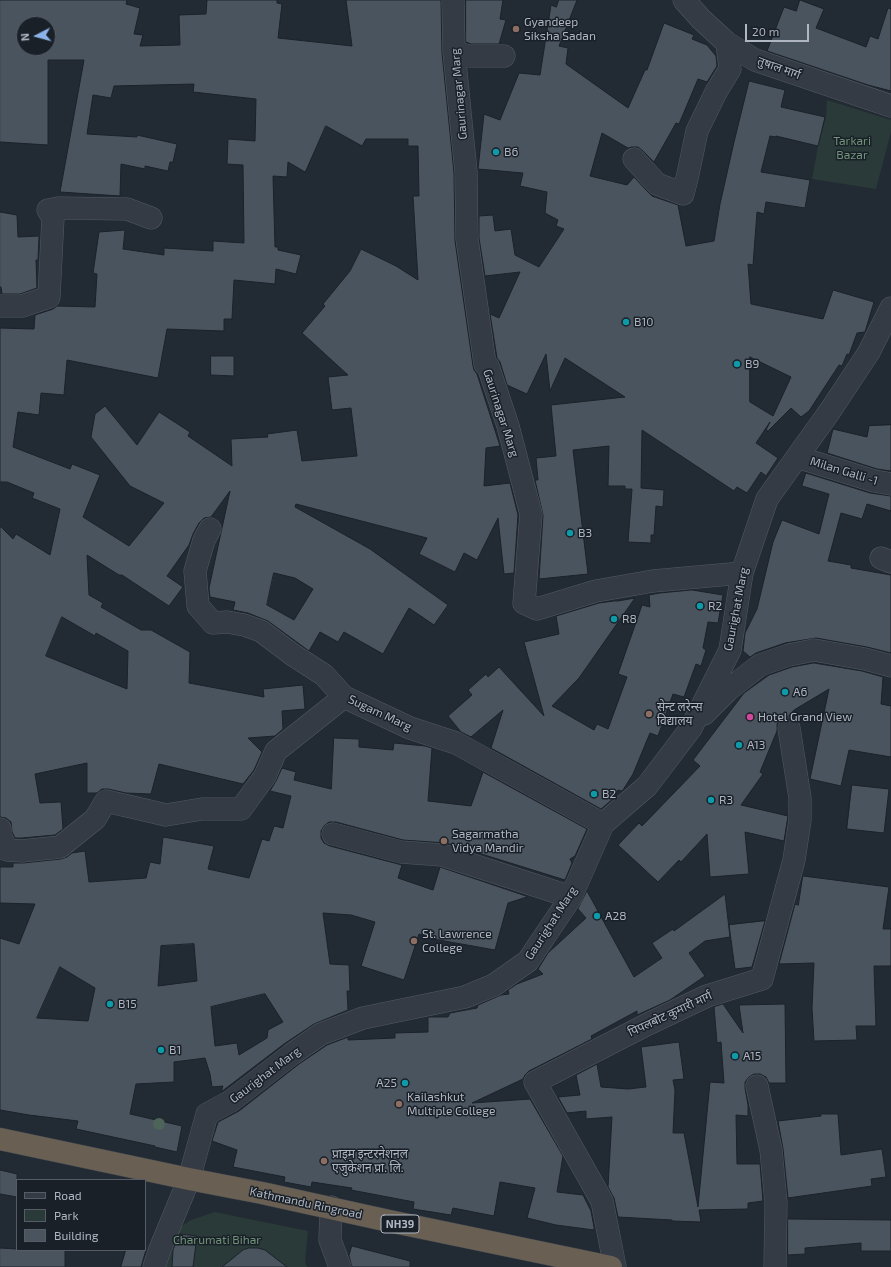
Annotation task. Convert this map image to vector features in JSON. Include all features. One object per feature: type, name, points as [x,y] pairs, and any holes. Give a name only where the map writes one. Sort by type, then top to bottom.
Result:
[{"type":"highway","name":"Kathmandu Ringroad","points":[[0,1140],[331,1207],[390,1221],[611,1267]]},
{"type":"street","name":"Gaurinagar Marg","points":[[453,0],[454,52],[466,172],[467,239],[485,364],[488,366],[508,426],[531,514],[524,603],[537,608],[596,591],[653,581],[742,573]]},
{"type":"street","name":"तुषाल मार्ग","points":[[684,0],[701,19],[727,43],[755,60],[891,106]]},
{"type":"street","points":[[634,159],[657,184],[683,194],[697,131],[716,92],[730,69],[727,43]]},
{"type":"street","points":[[454,52],[469,56],[504,56]]},
{"type":"street","points":[[0,306],[22,306],[49,297],[53,218],[48,210],[58,208],[127,209],[151,218]]},
{"type":"street","name":"Gaurighat Marg","points":[[154,1267],[189,1179],[207,1114],[231,1101],[292,1054],[321,1034],[363,1018],[465,997],[494,985],[528,961],[571,897],[603,824],[647,786],[691,728],[730,650],[742,573],[767,499],[830,411],[869,352],[891,308]]},
{"type":"street","name":"Milan Galli -1","points":[[797,457],[874,481],[891,484]]},
{"type":"street","name":"Sugam Marg","points":[[210,529],[204,540],[195,571],[198,606],[212,623],[228,622],[244,625],[261,631],[292,655],[324,675],[344,697],[410,728],[456,743],[603,824]]},
{"type":"street","points":[[691,728],[728,690],[760,665],[788,655],[814,650],[865,659],[891,666]]},
{"type":"street","points":[[0,829],[0,835],[7,850],[22,851],[60,847],[94,819],[106,801],[166,815],[202,809],[241,809],[265,776],[276,751],[344,697]]},
{"type":"street","name":"पिपलबोट कुमारी मार्ग","points":[[615,1267],[602,1201],[535,1082],[648,1024],[707,996],[762,979],[794,860],[800,820],[800,798],[789,728]]},
{"type":"street","points":[[333,834],[401,852],[442,855],[571,897]]},
{"type":"street","points":[[756,1086],[771,1150],[776,1203],[775,1267]]},
{"type":"street","points":[[331,1207],[330,1240],[340,1267]]},
{"type":"green space","name":"Tarkari Bazar","points":[[827,100],[891,120],[891,132],[876,189],[812,179],[818,146],[826,117]]},
{"type":"green space","name":"Charumati Bihar","points":[[215,1212],[308,1231],[305,1263],[308,1267],[166,1267],[179,1228],[191,1220]]},
{"type":"building","points":[[0,0],[127,0],[126,4],[140,8],[134,34],[143,35],[140,46],[180,45],[179,15],[206,14],[207,0],[277,0],[277,3],[282,4],[278,38],[352,46],[346,0],[441,0],[442,53],[454,173],[455,241],[473,366],[477,374],[500,446],[486,448],[484,486],[510,483],[518,515],[514,573],[504,574],[498,518],[477,560],[464,553],[455,572],[419,554],[427,538],[296,504],[295,507],[370,549],[448,605],[434,625],[409,608],[383,654],[344,632],[338,642],[320,632],[309,651],[268,621],[248,613],[233,610],[235,602],[210,597],[209,588],[230,491],[211,517],[204,518],[199,523],[189,545],[167,576],[183,587],[169,606],[122,575],[119,575],[87,555],[89,595],[103,603],[101,607],[141,630],[151,630],[190,652],[189,683],[264,697],[263,689],[303,685],[305,709],[282,711],[283,729],[275,736],[248,738],[262,752],[254,770],[243,784],[159,764],[151,794],[126,793],[108,789],[102,789],[97,793],[87,793],[87,763],[35,774],[40,803],[61,802],[63,829],[55,835],[15,838],[12,832],[11,822],[6,818],[0,817],[0,526],[13,539],[16,534],[50,555],[60,509],[32,498],[34,493],[7,482],[0,482],[0,328],[34,329],[35,315],[53,309],[57,306],[95,307],[97,274],[93,273],[99,232],[125,230],[123,249],[164,255],[164,248],[213,251],[213,241],[244,243],[243,165],[227,164],[228,139],[255,141],[256,99],[193,92],[194,84],[114,86],[111,98],[93,95],[87,134],[137,137],[137,135],[177,144],[173,162],[170,162],[168,171],[145,166],[145,169],[121,164],[120,196],[60,192],[84,60],[48,60],[48,145],[0,142]],"holes":[[[326,126],[362,146],[366,139],[408,139],[408,146],[418,146],[419,196],[413,196],[418,280],[396,266],[361,249],[350,271],[323,304],[325,306],[302,333],[348,375],[328,377],[332,410],[351,408],[357,456],[302,461],[297,430],[267,434],[268,437],[231,439],[232,466],[188,436],[190,432],[159,412],[137,445],[105,406],[95,414],[91,437],[130,486],[164,503],[129,546],[83,517],[100,475],[72,464],[70,469],[13,447],[18,412],[39,415],[41,393],[64,395],[67,360],[158,378],[167,329],[224,331],[224,319],[232,319],[234,280],[275,284],[276,269],[296,274],[301,255],[278,250],[278,247],[275,247],[273,176],[287,177],[288,162],[305,172]],[[274,573],[295,578],[313,589],[294,620],[267,605]],[[62,617],[95,636],[96,633],[128,651],[127,689],[46,656]]]},
{"type":"building","points":[[466,0],[503,0],[500,19],[506,20],[499,44],[471,44],[466,42]]},
{"type":"building","points":[[559,0],[577,0],[559,46],[568,48],[566,64],[628,108],[645,70],[647,70],[664,23],[694,35],[692,39],[707,45],[716,56],[717,66],[707,82],[698,79],[679,124],[676,123],[654,162],[638,147],[628,148],[602,133],[590,176],[627,185],[634,177],[652,196],[678,205],[686,246],[714,241],[720,204],[749,81],[785,90],[781,107],[825,117],[818,146],[776,136],[770,136],[761,172],[810,180],[805,208],[766,202],[764,214],[757,212],[753,265],[748,264],[751,304],[823,319],[833,290],[874,302],[865,332],[857,333],[849,355],[847,354],[842,366],[839,365],[809,411],[801,417],[791,408],[768,431],[766,430],[770,422],[756,443],[778,458],[766,476],[761,472],[747,493],[737,487],[734,491],[642,430],[641,488],[664,490],[663,507],[656,506],[654,535],[651,535],[651,543],[628,542],[632,489],[625,489],[625,486],[608,486],[609,446],[573,450],[588,574],[539,579],[543,515],[535,480],[538,480],[536,458],[556,456],[551,405],[625,397],[565,358],[550,391],[546,354],[527,394],[507,385],[500,362],[497,358],[490,314],[499,318],[520,272],[485,276],[479,238],[479,216],[493,215],[495,231],[511,229],[515,255],[539,267],[564,229],[556,226],[558,220],[545,213],[547,192],[520,186],[523,173],[478,169],[484,114],[500,120],[519,73],[540,75],[551,5],[556,7]],"holes":[[[750,357],[791,377],[773,416],[750,402]]]},
{"type":"building","points":[[800,0],[824,9],[816,28],[866,47],[870,36],[878,39],[888,8],[891,9],[891,91],[868,85],[767,51],[784,7],[796,11]]},
{"type":"building","points":[[0,212],[17,215],[18,237],[39,236],[38,260],[36,260],[37,288],[20,294],[2,294],[0,287]]},
{"type":"building","points":[[211,356],[234,356],[234,376],[211,375]]},
{"type":"building","points":[[891,425],[891,471],[877,469],[827,453],[833,429],[867,437],[869,426]]},
{"type":"building","points":[[806,473],[870,493],[891,496],[891,511],[867,504],[862,519],[841,513],[828,561],[851,565],[851,568],[891,575],[891,653],[816,638],[785,643],[756,653],[750,657],[743,651],[745,633],[757,609],[773,542],[782,520],[819,534],[829,494],[802,486]]},
{"type":"building","points":[[692,590],[723,595],[718,623],[708,622],[703,648],[706,650],[701,666],[696,664],[684,697],[673,694],[658,736],[650,733],[633,774],[623,790],[618,790],[614,798],[601,809],[491,748],[503,710],[471,737],[461,732],[448,716],[472,695],[468,690],[486,674],[488,677],[499,667],[544,716],[524,642],[559,634],[556,616],[599,603],[635,598],[579,678],[552,706],[594,730],[597,724],[608,729],[627,677],[618,674],[642,605],[650,607],[649,595]]},
{"type":"building","points":[[814,663],[862,671],[883,677],[881,704],[891,706],[891,757],[849,750],[841,786],[810,779],[829,689],[794,710],[789,716],[781,719],[777,724],[777,731],[760,772],[763,774],[741,805],[788,816],[784,841],[745,832],[749,874],[710,877],[707,834],[681,862],[679,860],[658,882],[618,845],[639,823],[642,826],[700,766],[693,760],[744,693],[769,675],[792,667]]},
{"type":"building","points":[[334,738],[359,739],[359,747],[393,750],[394,743],[425,746],[432,748],[428,801],[471,806],[483,772],[587,829],[575,856],[570,859],[572,863],[565,880],[446,843],[403,840],[336,822],[329,822],[321,831],[321,838],[324,843],[330,846],[402,865],[398,878],[433,890],[440,867],[527,897],[508,903],[495,950],[439,940],[419,934],[404,980],[361,966],[375,922],[351,915],[323,913],[330,964],[349,965],[350,991],[347,991],[348,1010],[314,1024],[284,1044],[221,1092],[223,1086],[212,1087],[205,1058],[174,1062],[174,1082],[136,1084],[130,1114],[182,1126],[177,1152],[76,1129],[78,1121],[0,1110],[0,938],[19,944],[35,904],[0,903],[0,867],[13,867],[13,863],[61,859],[72,853],[85,851],[89,882],[146,878],[150,862],[160,864],[163,837],[214,846],[208,869],[249,878],[262,839],[269,841],[274,826],[283,828],[291,796],[270,791],[282,768],[296,772],[294,780],[331,789]],"holes":[[[194,944],[197,981],[158,986],[161,946]],[[60,967],[95,988],[88,1021],[37,1018]],[[265,994],[283,1022],[268,1030],[267,1038],[239,1055],[237,1043],[215,1046],[211,1007]]]},
{"type":"building","points":[[852,785],[889,789],[884,833],[847,829]]},
{"type":"building","points":[[803,876],[889,887],[883,929],[891,929],[891,966],[874,966],[876,1026],[856,1026],[857,1040],[814,1041],[812,1008],[814,963],[779,964],[795,904],[798,905]]},
{"type":"building","points":[[587,891],[634,977],[662,958],[652,943],[673,929],[674,931],[725,894],[730,937],[705,941],[689,953],[705,976],[670,1000],[637,1015],[637,1011],[591,1036],[592,1039],[529,1071],[523,1079],[472,1103],[530,1099],[563,1156],[557,1192],[583,1195],[591,1211],[594,1230],[556,1225],[527,1218],[535,1188],[500,1182],[494,1216],[453,1208],[451,1215],[413,1209],[414,1202],[351,1190],[352,1188],[312,1182],[311,1187],[284,1182],[285,1177],[233,1167],[237,1150],[212,1141],[218,1122],[239,1111],[299,1064],[327,1045],[348,1037],[348,1040],[395,1038],[395,1033],[428,1032],[428,1017],[448,1017],[450,1013],[477,1008],[478,1005],[501,995],[509,994],[508,990],[517,984],[543,974],[538,969],[548,953],[586,918],[578,909]]},
{"type":"building","points":[[765,921],[752,967],[735,969],[729,925]]},
{"type":"building","points":[[723,1004],[743,1033],[739,1005],[785,1004],[786,1083],[769,1083],[766,1077],[760,1074],[754,1074],[749,1077],[745,1082],[748,1116],[736,1115],[737,1164],[760,1164],[763,1201],[748,1203],[748,1209],[699,1210],[701,1222],[618,1217],[614,1198],[608,1187],[612,1117],[586,1119],[586,1111],[567,1113],[558,1097],[580,1095],[576,1075],[597,1064],[601,1087],[628,1089],[646,1087],[641,1047],[679,1042],[684,1079],[673,1080],[675,1090],[673,1133],[684,1133],[698,1207],[710,1082],[724,1083],[721,1042],[717,1043],[714,1007]]},
{"type":"building","points":[[820,1114],[838,1114],[841,1155],[882,1149],[886,1177],[871,1179],[872,1186],[788,1198],[783,1149],[778,1121],[821,1116]]},
{"type":"building","points":[[0,1170],[17,1174],[16,1197],[0,1194]]},
{"type":"building","points":[[788,1219],[891,1220],[891,1251],[861,1251],[861,1243],[805,1248],[805,1254],[788,1255]]},
{"type":"building","points":[[180,1234],[197,1236],[193,1267],[172,1267],[173,1250]]},
{"type":"building","points":[[352,1246],[410,1261],[410,1267],[352,1267],[349,1256]]},
{"type":"building","points":[[0,1248],[16,1249],[16,1251],[65,1251],[65,1267],[0,1267]]},
{"type":"building","points":[[249,1248],[265,1250],[287,1267],[222,1267],[243,1250]]},
{"type":"building","points":[[126,1251],[146,1251],[141,1267],[121,1267]]},
{"type":"place","name":"Gyandeep Siksha Sadan","points":[[516,29]]},
{"type":"place","name":"B6","points":[[496,152]]},
{"type":"place","name":"B10","points":[[626,322]]},
{"type":"place","name":"B9","points":[[737,364]]},
{"type":"place","name":"B3","points":[[570,533]]},
{"type":"place","name":"R2","points":[[700,606]]},
{"type":"place","name":"R8","points":[[614,619]]},
{"type":"place","name":"A6","points":[[785,692]]},
{"type":"place","name":"सेन्ट लरेन्स विद्यालय","points":[[649,714]]},
{"type":"place","name":"Hotel Grand View","points":[[750,717]]},
{"type":"place","name":"A13","points":[[739,745]]},
{"type":"place","name":"B2","points":[[594,794]]},
{"type":"place","name":"R3","points":[[711,800]]},
{"type":"place","name":"Sagarmatha Vidya Mandir","points":[[444,841]]},
{"type":"place","name":"A28","points":[[597,916]]},
{"type":"place","name":"St. Lawrence College","points":[[414,941]]},
{"type":"place","name":"B15","points":[[110,1004]]},
{"type":"place","name":"B1","points":[[161,1050]]},
{"type":"place","name":"A15","points":[[735,1056]]},
{"type":"place","name":"A25","points":[[405,1083]]},
{"type":"place","name":"Kailashkut Multiple College","points":[[399,1104]]},
{"type":"place","name":"प्राइम इन्टरनेशनल एजुकेशन प्रा. लि.","points":[[324,1161]]}]
